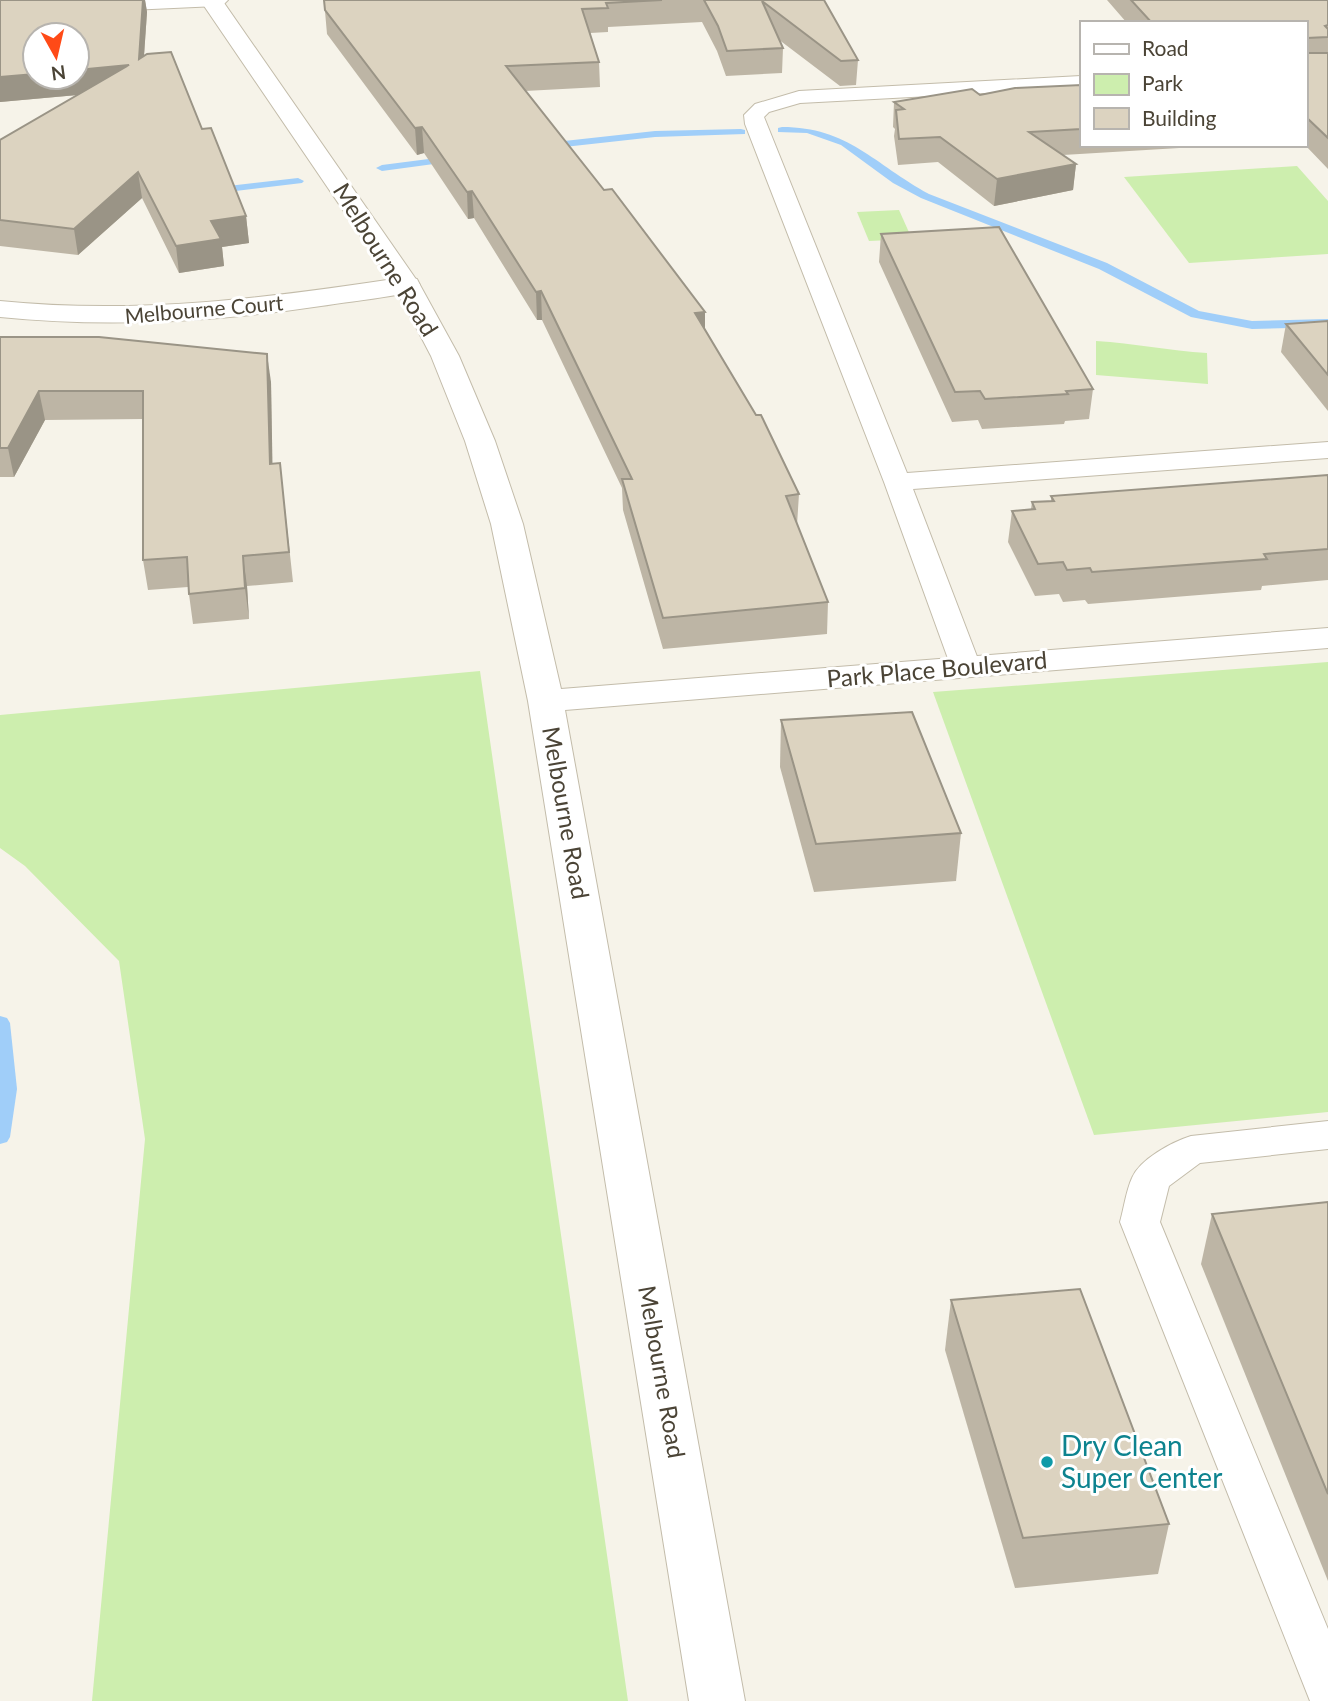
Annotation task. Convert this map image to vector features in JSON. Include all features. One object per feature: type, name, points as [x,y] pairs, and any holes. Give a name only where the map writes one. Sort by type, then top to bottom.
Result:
[{"type":"street","name":"Melbourne Road","points":[[211,0],[407,285],[445,356],[480,441],[507,524],[546,701],[717,1701]]},
{"type":"street","points":[[0,10],[217,0]]},
{"type":"street","name":"Melbourne Court","points":[[0,309],[70,317],[172,316],[282,304],[407,285]]},
{"type":"street","name":"Park Place Boulevard","points":[[546,701],[1328,638]]},
{"type":"lane","points":[[966,667],[897,482],[755,124],[754,115],[762,108],[799,97],[1080,82]]},
{"type":"lane","points":[[897,482],[1328,450]]},
{"type":"lane","points":[[1328,1135],[1191,1150],[1150,1179],[1140,1222],[1328,1687]]},
{"type":"green space","points":[[1297,166],[1328,201],[1328,254],[1189,263],[1124,177]]},
{"type":"green space","points":[[899,210],[912,239],[869,241],[857,212]]},
{"type":"green space","points":[[1096,341],[1207,353],[1208,384],[1096,375]]},
{"type":"green space","points":[[1328,662],[1328,1112],[1094,1135],[933,692]]},
{"type":"green space","points":[[480,671],[628,1701],[92,1701],[145,1139],[119,961],[25,866],[0,848],[0,715]]},
{"type":"building","points":[[0,0],[143,0],[139,59],[147,54],[171,52],[202,129],[211,128],[246,216],[211,221],[221,239],[176,246],[138,172],[74,229],[0,220],[0,140],[84,91],[91,91],[91,87],[129,65],[91,69],[91,21],[21,21],[21,75],[0,77]]},
{"type":"building","points":[[324,0],[662,0],[606,3],[608,8],[582,9],[599,62],[506,66],[604,190],[612,189],[705,312],[695,313],[756,415],[761,415],[799,494],[786,496],[828,602],[663,618],[622,479],[632,479],[541,291],[536,292],[472,191],[467,192],[422,127],[415,128],[325,10]]},
{"type":"building","points":[[704,0],[824,0],[858,60],[841,61],[762,1],[783,48],[727,51]]},
{"type":"building","points":[[1131,0],[1328,0],[1328,25],[1325,26],[1328,29],[1328,37],[1307,38],[1307,21],[1150,21]]},
{"type":"building","points":[[1307,53],[1328,53],[1328,138],[1307,118]]},
{"type":"building","points":[[1080,85],[1080,129],[1029,132],[1076,164],[997,179],[940,137],[899,139],[896,110],[904,109],[894,102],[972,89],[980,95],[1015,88]]},
{"type":"building","points":[[999,227],[1093,389],[1066,391],[1068,394],[985,399],[980,391],[955,392],[881,234]]},
{"type":"building","points":[[1328,321],[1328,375],[1286,324]]},
{"type":"building","points":[[0,337],[99,337],[267,354],[270,464],[280,463],[289,552],[243,556],[245,588],[189,594],[187,557],[143,560],[143,391],[39,391],[8,448],[0,448]]},
{"type":"building","points":[[1328,475],[1328,549],[1264,554],[1267,559],[1092,572],[1090,568],[1067,570],[1063,562],[1038,564],[1012,511],[1035,509],[1032,502],[1054,501],[1051,496]]},
{"type":"building","points":[[912,712],[961,833],[816,844],[781,720]]},
{"type":"building","points":[[1328,1202],[1328,1494],[1212,1214]]},
{"type":"building","name":"Dry Clean Super Center","points":[[1080,1289],[1169,1524],[1023,1538],[951,1300]]},
{"type":"waterway","points":[[782,130],[808,130],[845,143],[897,181],[925,196],[1103,266],[1195,314],[1252,325],[1328,323]]},
{"type":"waterway","points":[[546,146],[655,134],[741,132]]},
{"type":"waterway","points":[[382,168],[452,159]]},
{"type":"waterway","points":[[211,191],[298,181]]},
{"type":"waterway","points":[[0,1023],[7,1089],[0,1137]]},
{"type":"place","name":"Dry Clean Super Center","points":[[1047,1462]]}]
